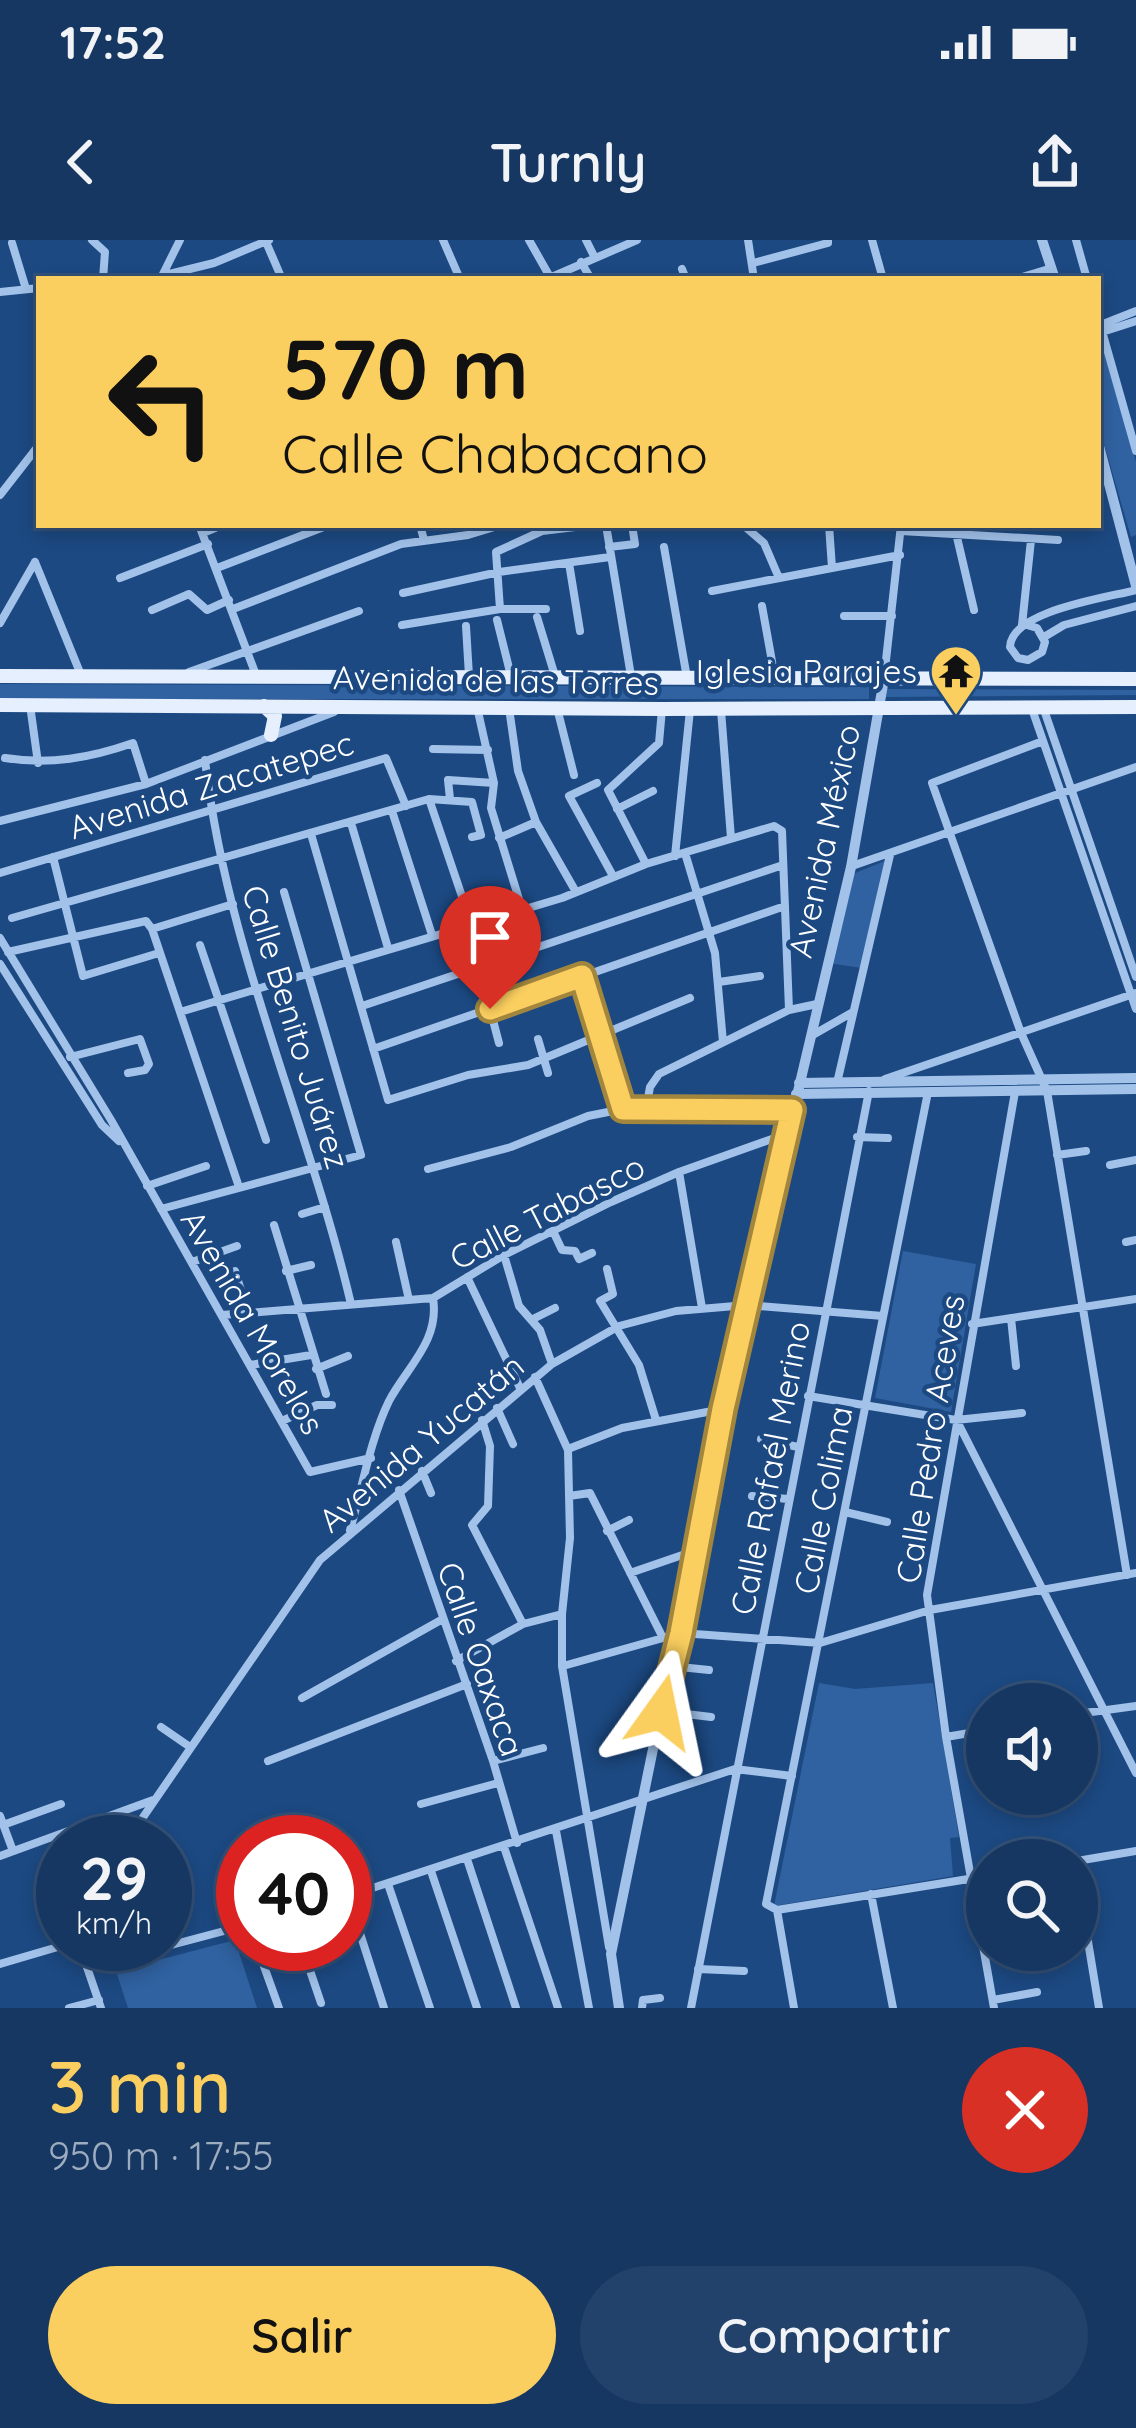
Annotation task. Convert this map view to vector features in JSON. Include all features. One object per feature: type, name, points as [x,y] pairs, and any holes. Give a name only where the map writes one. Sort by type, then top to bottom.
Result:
[{"type":"main road","points":[[99,705],[112,690],[102,674]]},
{"type":"main road","points":[[128,705],[124,687],[138,675]]},
{"type":"main road","name":"Avenida de las Torres","points":[[0,676],[1136,679]]},
{"type":"main road","points":[[851,707],[861,695],[853,679]]},
{"type":"main road","points":[[910,707],[902,692],[913,680]]},
{"type":"main road","name":"Avenida de las Torres","points":[[0,704],[1136,707]]},
{"type":"main road","points":[[264,706],[276,720],[271,735]]},
{"type":"street","points":[[92,240],[105,252],[103,276]]},
{"type":"street","points":[[161,276],[179,240]]},
{"type":"street","points":[[443,240],[459,276]]},
{"type":"street","points":[[529,240],[547,276]]},
{"type":"street","points":[[586,240],[594,256]]},
{"type":"street","points":[[552,276],[637,240]]},
{"type":"street","points":[[748,240],[754,276]]},
{"type":"street","points":[[753,263],[828,240]]},
{"type":"street","points":[[872,240],[882,276]]},
{"type":"street","points":[[1042,240],[1053,273]]},
{"type":"street","points":[[1076,240],[1086,276]]},
{"type":"street","points":[[169,276],[239,255],[267,241],[280,276]]},
{"type":"street","points":[[12,243],[26,289]]},
{"type":"street","points":[[581,262],[589,276]]},
{"type":"street","points":[[192,268],[195,276]]},
{"type":"street","points":[[0,292],[36,288]]},
{"type":"street","points":[[1101,326],[1136,311]]},
{"type":"street","points":[[1101,327],[1136,321]]},
{"type":"street","points":[[1101,334],[1136,451]]},
{"type":"street","points":[[0,495],[36,449]]},
{"type":"street","points":[[1017,679],[1010,640],[1025,625],[1042,614],[1136,588],[1131,544],[1101,451]]},
{"type":"street","points":[[217,568],[321,528]]},
{"type":"street","points":[[421,528],[424,540]]},
{"type":"street","points":[[152,610],[189,594],[207,610],[401,544],[491,528]]},
{"type":"street","points":[[511,676],[499,614],[496,552],[542,531],[567,528]]},
{"type":"street","points":[[606,528],[631,677]]},
{"type":"street","points":[[403,593],[609,552],[634,544],[632,528]]},
{"type":"street","points":[[746,528],[764,544],[779,578]]},
{"type":"street","points":[[829,528],[832,568]]},
{"type":"street","points":[[901,528],[1058,540]]},
{"type":"street","name":"Avenida México","points":[[610,1954],[670,1666],[681,1633],[723,1409],[850,866],[884,679],[901,528]]},
{"type":"street","points":[[201,529],[257,677]]},
{"type":"street","points":[[956,533],[974,610]]},
{"type":"street","points":[[1025,625],[1030,540]]},
{"type":"street","points":[[120,578],[208,544]]},
{"type":"street","points":[[664,547],[687,678]]},
{"type":"street","points":[[712,591],[900,555]]},
{"type":"street","points":[[0,623],[35,562],[81,675]]},
{"type":"street","points":[[569,563],[580,632]]},
{"type":"street","points":[[762,606],[775,678]]},
{"type":"street","points":[[1014,654],[1023,660],[1038,656],[1044,637],[1064,625],[1136,606]]},
{"type":"street","points":[[402,625],[546,609]]},
{"type":"street","points":[[182,675],[359,611]]},
{"type":"street","points":[[844,616],[892,616]]},
{"type":"street","points":[[537,617],[555,676]]},
{"type":"street","points":[[1025,625],[1037,628],[1044,637]]},
{"type":"street","points":[[466,626],[469,676]]},
{"type":"street","points":[[0,821],[146,784],[356,704]]},
{"type":"street","points":[[30,705],[38,763]]},
{"type":"street","points":[[477,706],[494,783],[491,808],[522,909]]},
{"type":"street","points":[[508,707],[518,771],[536,821],[577,892]]},
{"type":"street","points":[[1037,707],[1043,742],[1136,977]]},
{"type":"street","points":[[1037,707],[1136,1009]]},
{"type":"street","points":[[557,708],[574,775]]},
{"type":"street","points":[[721,708],[730,839]]},
{"type":"street","points":[[646,865],[608,790],[659,743],[662,709]]},
{"type":"street","points":[[690,709],[680,854],[710,932],[723,1042]]},
{"type":"street","points":[[5,758],[38,763],[99,754],[133,742],[146,784]]},
{"type":"street","points":[[562,1666],[681,1633],[820,1643],[930,1610],[1131,1574],[1043,1085],[932,783],[1043,742]]},
{"type":"street","points":[[433,749],[488,750]]},
{"type":"street","name":"Avenida Zacatepec","points":[[0,873],[386,758],[406,806]]},
{"type":"street","name":"Calle Benito Juárez","points":[[205,760],[221,859],[350,1304]]},
{"type":"street","points":[[850,866],[1136,767]]},
{"type":"street","points":[[450,799],[448,780],[494,783]]},
{"type":"street","points":[[597,783],[569,796],[614,876]]},
{"type":"street","points":[[616,809],[653,790]]},
{"type":"street","points":[[429,799],[471,923]]},
{"type":"street","points":[[12,918],[429,799],[472,802],[481,835],[472,837]]},
{"type":"street","points":[[392,810],[432,935]]},
{"type":"street","points":[[499,838],[536,821]]},
{"type":"street","points":[[351,822],[388,948]]},
{"type":"street","points":[[180,1012],[577,892],[646,865],[774,826],[782,831],[789,1010]]},
{"type":"street","points":[[311,834],[385,1097],[391,1100],[468,1075],[543,1059],[690,998]]},
{"type":"street","points":[[837,1083],[891,853]]},
{"type":"street","points":[[52,857],[83,976],[159,953]]},
{"type":"street","points":[[362,1006],[783,865]]},
{"type":"street","points":[[161,1209],[361,1155],[284,892]]},
{"type":"street","points":[[152,929],[233,904]]},
{"type":"street","points":[[373,1049],[785,906]]},
{"type":"street","points":[[8,952],[146,921],[238,1187]]},
{"type":"street","name":"Avenida Morelos","points":[[0,938],[110,1135],[120,1142],[161,1209],[310,1472],[371,1458]]},
{"type":"street","points":[[200,945],[266,1140]]},
{"type":"street","name":"Avenida Morelos","points":[[0,964],[96,1106]]},
{"type":"street","points":[[582,976],[623,1109]]},
{"type":"street","points":[[719,982],[760,976]]},
{"type":"street","points":[[877,1081],[1133,994]]},
{"type":"street","points":[[646,1109],[650,1087],[659,1074],[789,1010],[817,1004]]},
{"type":"street","points":[[490,1009],[499,1043]]},
{"type":"street","points":[[811,1036],[854,1011]]},
{"type":"street","points":[[70,1057],[140,1039],[149,1064],[145,1070],[128,1073]]},
{"type":"street","points":[[538,1039],[548,1073]]},
{"type":"street","points":[[947,1086],[953,1071],[948,1059]]},
{"type":"street","points":[[798,1089],[877,1081],[1015,1092],[1043,1085],[1136,1078]]},
{"type":"street","name":"Calle Rafaél Merino","points":[[691,2008],[857,1137],[868,1093],[877,1081]]},
{"type":"street","points":[[798,1089],[868,1093],[928,1092],[947,1086],[1136,1089]]},
{"type":"street","name":"Calle Colima","points":[[777,1910],[766,1904],[928,1092]]},
{"type":"street","name":"Calle Pedro Aceves","points":[[966,1850],[946,1737],[928,1578],[1015,1092]]},
{"type":"street","points":[[428,1169],[511,1147],[588,1116],[623,1109],[792,1110]]},
{"type":"street","name":"Calle Tabasco","points":[[350,1532],[388,1402],[424,1349],[435,1312],[433,1298],[553,1231],[680,1172],[786,1134]]},
{"type":"street","points":[[857,1137],[889,1138]]},
{"type":"street","points":[[1057,1156],[1086,1151]]},
{"type":"street","points":[[1110,1165],[1136,1160]]},
{"type":"street","points":[[147,1186],[206,1166]]},
{"type":"street","points":[[680,1172],[702,1308]]},
{"type":"street","points":[[302,1214],[325,1207]]},
{"type":"street","points":[[274,1225],[326,1394]]},
{"type":"street","points":[[553,1231],[562,1250],[575,1251],[579,1258],[592,1253]]},
{"type":"street","points":[[396,1242],[409,1300]]},
{"type":"street","points":[[192,1262],[237,1246]]},
{"type":"street","points":[[504,1255],[519,1306],[540,1330],[552,1364]]},
{"type":"street","points":[[286,1271],[311,1265]]},
{"type":"street","points":[[607,1269],[613,1294],[600,1301],[639,1364],[656,1420]]},
{"type":"street","points":[[235,1271],[248,1313]]},
{"type":"street","points":[[467,1276],[520,1388]]},
{"type":"street","points":[[222,1315],[433,1298]]},
{"type":"street","points":[[972,1324],[1136,1299]]},
{"type":"street","name":"Avenida Yucatán","points":[[144,1815],[320,1560],[552,1364],[619,1326],[702,1308],[747,1305],[883,1316]]},
{"type":"street","points":[[531,1320],[555,1308]]},
{"type":"street","points":[[1011,1318],[1016,1366]]},
{"type":"street","points":[[250,1365],[311,1355]]},
{"type":"street","points":[[316,1369],[348,1356]]},
{"type":"street","points":[[535,1377],[568,1450],[570,1538],[562,1666],[619,2008]]},
{"type":"street","points":[[808,1396],[956,1420],[1022,1414]]},
{"type":"street","points":[[282,1421],[317,1405],[332,1405]]},
{"type":"street","points":[[497,1408],[513,1444]]},
{"type":"street","points":[[568,1450],[622,1428],[723,1409]]},
{"type":"street","points":[[482,1420],[490,1446],[488,1506],[472,1526],[523,1624]]},
{"type":"street","points":[[956,1420],[1136,1773]]},
{"type":"street","points":[[761,1439],[798,1447]]},
{"type":"street","points":[[422,1471],[431,1493]]},
{"type":"street","name":"Calle Oaxaca","points":[[399,1490],[517,1843]]},
{"type":"street","points":[[569,1496],[590,1492],[662,1638]]},
{"type":"street","points":[[752,1496],[788,1499]]},
{"type":"street","points":[[845,1512],[887,1522]]},
{"type":"street","points":[[607,1531],[629,1520]]},
{"type":"street","points":[[629,1573],[694,1551]]},
{"type":"street","points":[[456,1661],[523,1624],[562,1614]]},
{"type":"street","points":[[302,1698],[441,1620]]},
{"type":"street","points":[[670,1666],[709,1670]]},
{"type":"street","points":[[268,1761],[467,1684]]},
{"type":"street","points":[[1098,1710],[1136,1706]]},
{"type":"street","points":[[661,1712],[711,1717]]},
{"type":"street","points":[[161,1727],[190,1747]]},
{"type":"street","points":[[946,1737],[966,1734]]},
{"type":"street","points":[[493,1761],[543,1748]]},
{"type":"street","points":[[372,1889],[735,1769],[792,1777]]},
{"type":"street","points":[[421,1804],[498,1783]]},
{"type":"street","points":[[0,1856],[154,1799]]},
{"type":"street","points":[[13,1851],[2,1821],[62,1804]]},
{"type":"street","points":[[556,1831],[589,2008]]},
{"type":"street","points":[[504,1847],[558,2008]]},
{"type":"street","points":[[1098,1858],[1136,1852]]},
{"type":"street","points":[[467,1859],[516,2008]]},
{"type":"street","points":[[430,1870],[477,2008]]},
{"type":"street","points":[[794,2008],[777,1910],[966,1879]]},
{"type":"street","points":[[388,1884],[430,2008]]},
{"type":"street","points":[[872,1894],[893,2008]]},
{"type":"street","points":[[0,1964],[36,1953]]},
{"type":"street","points":[[698,1969],[744,1971]]},
{"type":"street","points":[[69,2008],[100,2004],[89,1971]]},
{"type":"street","points":[[266,1971],[279,2008]]},
{"type":"street","points":[[311,1971],[321,2002]]},
{"type":"street","points":[[372,1971],[384,2008]]},
{"type":"street","name":"Calle Pedro Aceves","points":[[987,1971],[993,2004]]},
{"type":"street","points":[[1093,1971],[1099,2008]]},
{"type":"street","points":[[993,2004],[1037,1992]]},
{"type":"street","points":[[643,2008],[643,2000],[660,1998]]},
{"type":"shaded area","points":[[1101,336],[1136,462],[1136,535],[1131,537],[1101,433]]},
{"type":"shaded area","points":[[0,684],[869,687],[869,699],[0,699]]},
{"type":"shaded area","points":[[887,689],[1136,690],[1136,695],[886,697]]},
{"type":"shaded area","points":[[887,860],[862,968],[828,963],[848,876]]},
{"type":"shaded area","points":[[903,1251],[976,1264],[951,1412],[875,1398]]},
{"type":"shaded area","points":[[819,1683],[855,1689],[933,1683],[959,1837],[950,1838],[953,1876],[774,1906]]},
{"type":"shaded area","points":[[216,1945],[216,1971],[245,1971],[257,2008],[128,2008],[116,1971],[192,1971],[192,1951]]},
{"type":"place","name":"Iglesia Parajes","points":[[956,717]]},
{"type":"route","points":[[490,1009],[582,976],[623,1109],[792,1110],[723,1409],[681,1633],[661,1712]]}]
